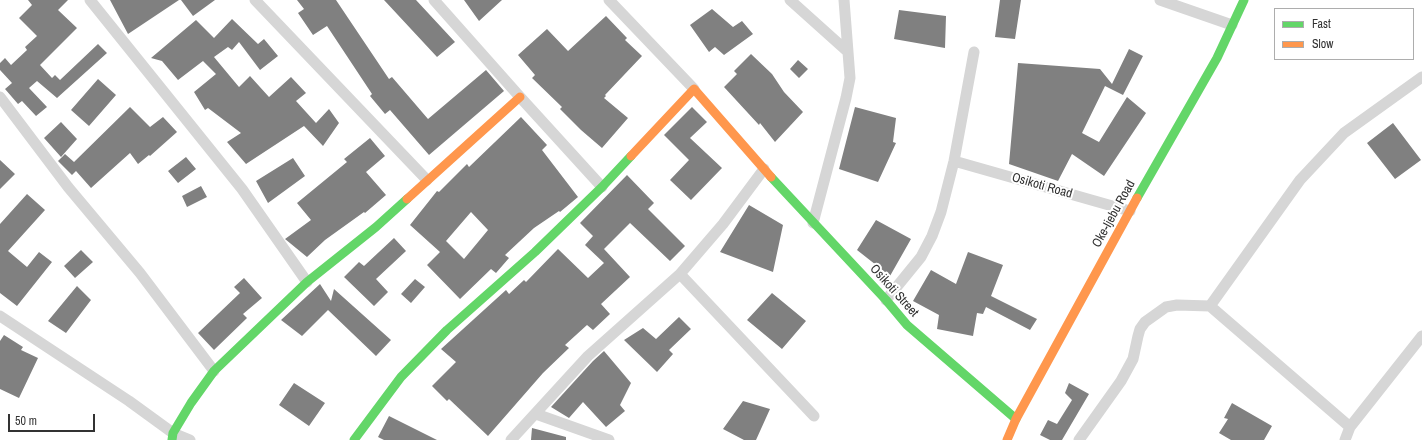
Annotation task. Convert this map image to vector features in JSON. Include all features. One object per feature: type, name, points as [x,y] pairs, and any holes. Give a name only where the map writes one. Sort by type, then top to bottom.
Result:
[{"type":"street","points":[[90,0],[242,190],[307,282]]},
{"type":"street","points":[[255,0],[427,180]]},
{"type":"street","points":[[434,0],[602,187]]},
{"type":"street","points":[[354,440],[400,377],[447,330],[535,252],[602,187],[694,89],[609,0]]},
{"type":"street","points":[[790,0],[848,52]]},
{"type":"street","points":[[813,223],[850,78],[844,0]]},
{"type":"street","points":[[1160,0],[1232,25]]},
{"type":"street","name":"Oke-Ijebu Road","points":[[1007,440],[1016,419],[1130,211],[1217,58],[1244,0]]},
{"type":"street","points":[[886,300],[921,257],[932,236],[941,212],[954,161],[974,52]]},
{"type":"street","points":[[1210,306],[1300,180],[1344,133],[1422,77]]},
{"type":"street","name":"Osikoti Street","points":[[694,89],[813,223],[912,329],[1016,419]]},
{"type":"street","points":[[0,97],[68,187],[140,273],[214,371]]},
{"type":"street","points":[[172,436],[191,403],[214,371],[307,282],[376,226],[520,97]]},
{"type":"street","name":"Osikoti Road","points":[[954,161],[1130,211]]},
{"type":"street","points":[[511,440],[588,356],[680,274],[723,224],[764,169]]},
{"type":"street","points":[[680,274],[814,416]]},
{"type":"street","points":[[1079,440],[1121,381],[1133,358],[1140,329],[1144,322],[1166,308],[1177,305],[1210,306],[1350,427]]},
{"type":"street","points":[[0,316],[129,401],[172,436],[190,440]]},
{"type":"street","points":[[1345,440],[1350,427],[1422,336]]},
{"type":"street","points":[[536,414],[609,440]]},
{"type":"building","points":[[28,0],[68,0],[58,10],[77,28],[40,65],[52,78],[55,75],[60,80],[98,44],[107,53],[57,98],[37,81],[29,88],[47,107],[36,116],[22,101],[18,104],[5,89],[12,83],[0,70],[0,63],[5,58],[11,65],[27,50],[25,47],[37,36],[19,18],[32,5]]},
{"type":"building","points":[[110,0],[179,0],[128,34]]},
{"type":"building","points":[[181,0],[215,0],[193,16]]},
{"type":"building","points":[[297,0],[336,0],[389,79],[392,77],[428,119],[486,70],[504,91],[429,155],[390,110],[385,114],[370,96],[372,94],[327,26],[313,35],[298,13],[304,9]]},
{"type":"building","points":[[384,0],[416,0],[455,42],[437,57]]},
{"type":"building","points":[[464,0],[502,0],[479,21]]},
{"type":"building","points":[[1000,0],[1021,0],[1015,39],[995,37]]},
{"type":"building","points":[[712,9],[733,27],[742,21],[753,34],[724,55],[715,47],[709,52],[690,25]]},
{"type":"building","points":[[899,10],[946,16],[945,48],[894,39]]},
{"type":"building","points":[[606,16],[627,38],[625,40],[642,56],[605,95],[606,96],[604,98],[628,118],[602,148],[560,109],[562,107],[532,78],[535,75],[518,55],[547,29],[568,51]]},
{"type":"building","points":[[232,19],[258,44],[264,39],[278,56],[260,70],[239,42],[232,50],[228,47],[214,57],[239,87],[250,76],[269,97],[291,77],[306,93],[296,101],[316,123],[329,109],[339,123],[323,146],[304,126],[246,164],[227,142],[241,133],[208,108],[205,110],[194,92],[216,74],[203,61],[178,80],[162,61],[151,58],[196,20],[214,38]]},
{"type":"building","points":[[1129,49],[1143,56],[1123,95],[1105,86],[1082,133],[1099,142],[1127,97],[1146,113],[1104,176],[1072,154],[1058,181],[1009,164],[1018,63],[1100,69],[1112,84]]},
{"type":"building","points":[[751,54],[772,74],[784,92],[803,112],[775,142],[760,123],[759,125],[724,87],[737,74],[734,71]]},
{"type":"building","points":[[798,60],[808,69],[799,78],[790,69]]},
{"type":"building","points":[[98,79],[116,95],[89,126],[71,110]]},
{"type":"building","points":[[130,107],[150,127],[163,117],[177,132],[150,156],[149,155],[138,164],[130,153],[91,188],[76,171],[72,175],[58,161],[65,154],[74,162]]},
{"type":"building","points":[[692,107],[707,122],[690,138],[722,168],[691,200],[670,180],[689,160],[664,135]]},
{"type":"building","points":[[855,107],[896,118],[893,142],[896,143],[878,182],[839,169]]},
{"type":"building","points":[[521,117],[547,145],[542,150],[578,197],[560,212],[559,211],[534,228],[505,255],[509,258],[496,273],[491,269],[460,299],[427,265],[440,252],[410,225],[437,191],[439,192],[467,164],[469,167]],"holes":[[[471,212],[488,230],[464,259],[446,241]]]},
{"type":"building","points":[[61,122],[77,139],[61,157],[44,138]]},
{"type":"building","points":[[1393,123],[1421,160],[1395,179],[1367,143]]},
{"type":"building","points":[[370,138],[385,156],[366,172],[386,195],[365,213],[364,212],[325,240],[307,257],[285,239],[311,220],[297,203],[347,162],[344,159]]},
{"type":"building","points":[[186,157],[196,169],[178,183],[168,171]]},
{"type":"building","points":[[293,158],[305,176],[268,203],[256,181]]},
{"type":"building","points":[[0,160],[15,174],[0,189]]},
{"type":"building","points":[[627,175],[654,203],[648,209],[685,246],[670,261],[630,223],[604,249],[630,277],[601,304],[610,314],[593,330],[587,325],[565,345],[569,348],[543,373],[488,436],[449,399],[447,401],[432,386],[456,362],[441,349],[506,290],[509,294],[524,280],[526,282],[558,249],[588,278],[604,263],[585,245],[593,236],[580,223]]},
{"type":"building","points":[[201,186],[207,197],[187,207],[182,196]]},
{"type":"building","points":[[27,194],[45,210],[8,251],[27,267],[39,252],[52,262],[17,306],[0,293],[0,224]]},
{"type":"building","points":[[749,205],[783,225],[773,272],[720,252]]},
{"type":"building","points":[[876,220],[911,239],[890,276],[857,250]]},
{"type":"building","points":[[394,238],[406,251],[376,279],[388,292],[374,306],[344,277],[359,262],[364,266]]},
{"type":"building","points":[[81,250],[93,262],[75,278],[64,266]]},
{"type":"building","points":[[968,252],[1003,265],[991,296],[1037,319],[1030,330],[986,307],[983,314],[977,313],[973,336],[937,329],[939,315],[913,301],[931,270],[956,284]]},
{"type":"building","points":[[244,278],[262,298],[243,314],[247,318],[214,350],[198,333],[240,293],[234,287]]},
{"type":"building","points":[[415,279],[425,287],[411,303],[401,294]]},
{"type":"building","points":[[320,284],[331,301],[334,289],[391,340],[376,356],[328,310],[302,336],[281,320]]},
{"type":"building","points":[[77,286],[91,300],[66,333],[48,321]]},
{"type":"building","points":[[772,293],[806,321],[782,349],[747,320]]},
{"type":"building","points":[[679,317],[691,329],[669,350],[673,354],[657,372],[624,340],[643,328],[656,339]]},
{"type":"building","points":[[4,335],[23,347],[21,350],[38,358],[19,398],[0,389],[0,341]]},
{"type":"building","points":[[604,351],[631,383],[620,405],[625,411],[606,427],[583,402],[569,418],[551,407],[593,361]]},
{"type":"building","points":[[294,383],[325,403],[309,426],[279,405]]},
{"type":"building","points":[[1069,383],[1089,394],[1062,440],[1050,440],[1040,435],[1048,420],[1057,424],[1072,400],[1065,393]]},
{"type":"building","points":[[743,401],[770,409],[756,440],[744,440],[723,429]]},
{"type":"building","points":[[1232,403],[1272,426],[1264,440],[1231,440],[1219,433],[1228,419],[1224,418]]},
{"type":"building","points":[[389,416],[437,440],[384,440],[378,437]]},
{"type":"building","points":[[532,428],[566,437],[566,440],[531,440]]},
{"type":"traffic: fast","points":[[1137,198],[1217,58],[1244,0]]},
{"type":"traffic: fast","points":[[354,440],[401,377],[447,330],[535,252],[602,187],[631,156]]},
{"type":"traffic: fast","points":[[771,177],[886,300],[907,325],[1016,419]]},
{"type":"traffic: fast","points":[[172,440],[173,433],[191,403],[214,371],[307,282],[376,227],[407,199]]},
{"type":"traffic: slow","points":[[631,156],[694,89],[771,177]]},
{"type":"traffic: slow","points":[[407,199],[520,97]]},
{"type":"traffic: slow","points":[[1007,440],[1016,419],[1137,198]]}]
